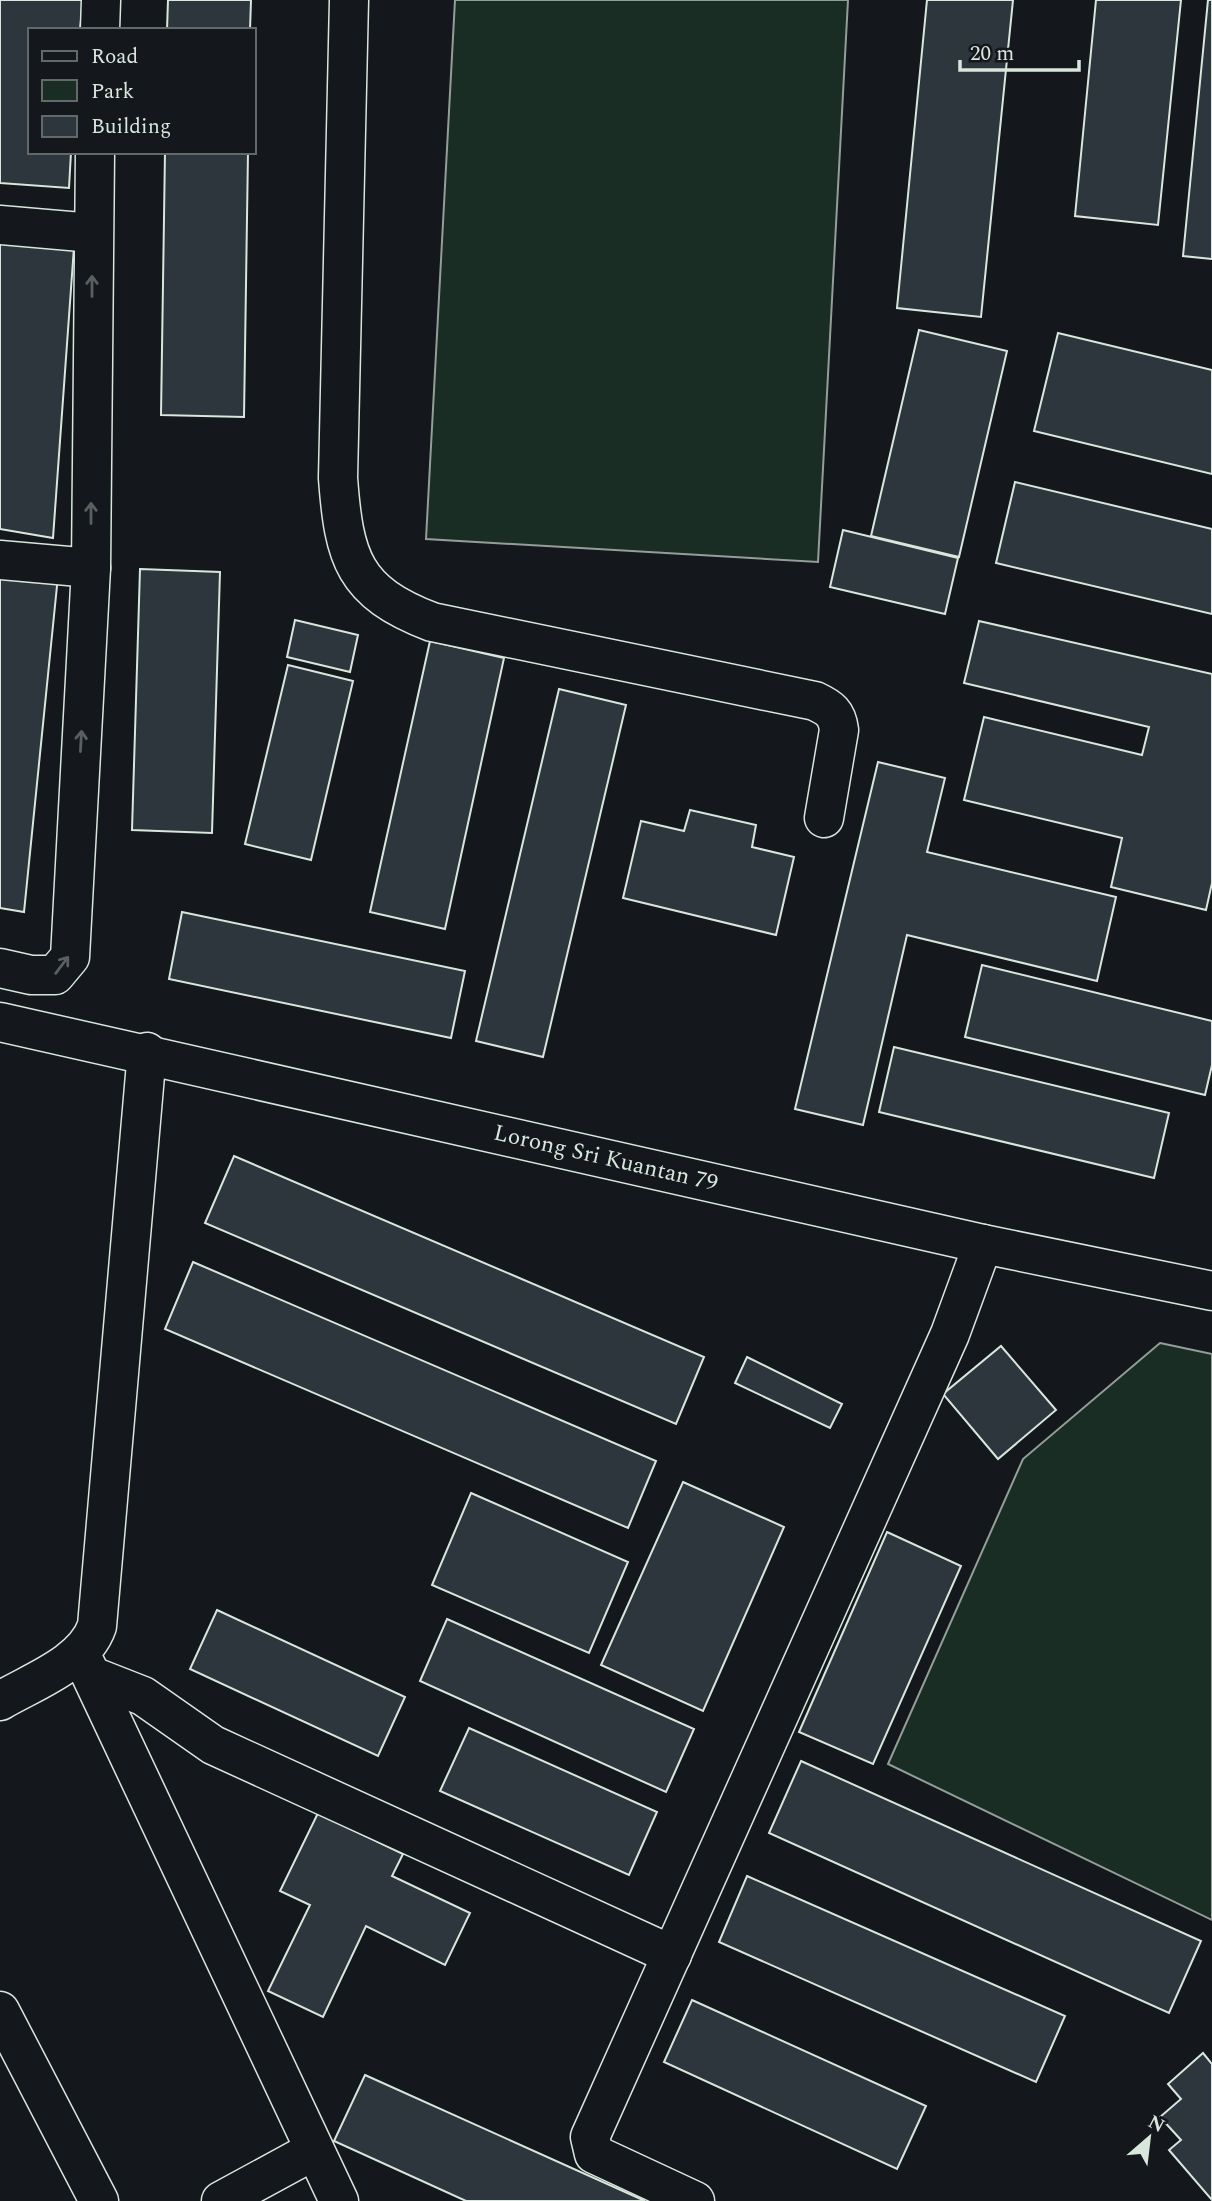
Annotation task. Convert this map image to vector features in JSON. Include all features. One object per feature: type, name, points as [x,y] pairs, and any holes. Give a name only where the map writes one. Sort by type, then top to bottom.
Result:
[{"type":"street","points":[[100,28],[101,0]]},
{"type":"street","points":[[349,0],[338,478],[348,548],[358,573],[378,594],[402,610],[432,622],[815,701],[829,707],[837,717],[839,730],[824,818]]},
{"type":"street","points":[[0,968],[31,975],[55,975],[70,957],[91,568],[96,154]]},
{"type":"street","points":[[0,225],[93,233]]},
{"type":"street","points":[[0,561],[91,568]]},
{"type":"street","name":"Lorong Sri Kuantan 79","points":[[0,1022],[147,1052],[984,1244],[1212,1292]]},
{"type":"street","points":[[147,1052],[97,1626],[86,1665],[313,2151],[339,2201]]},
{"type":"street","points":[[695,2201],[594,2154],[590,2137],[950,1334],[984,1244]]},
{"type":"street","points":[[0,1701],[86,1665]]},
{"type":"street","points":[[86,1665],[143,1696],[213,1745],[672,1955]]},
{"type":"street","points":[[0,2011],[99,2201]]},
{"type":"street","points":[[221,2201],[313,2151]]},
{"type":"green space","points":[[455,0],[848,0],[818,562],[426,539]]},
{"type":"green space","points":[[1160,1343],[1212,1354],[1212,1920],[888,1764],[1023,1459]]},
{"type":"building","points":[[0,0],[83,0],[80,28],[28,28],[28,154],[71,154],[69,188],[0,183]]},
{"type":"building","points":[[168,0],[251,0],[250,28],[167,28]]},
{"type":"building","points":[[927,0],[1013,0],[981,317],[897,308]]},
{"type":"building","points":[[1096,0],[1181,0],[1158,225],[1075,216]]},
{"type":"building","points":[[1208,0],[1212,0],[1212,259],[1183,256]]},
{"type":"building","points":[[165,154],[248,154],[244,417],[161,415]]},
{"type":"building","points":[[0,241],[74,247],[53,538],[0,529]]},
{"type":"building","points":[[919,330],[1007,351],[959,557],[871,536]]},
{"type":"building","points":[[1058,333],[1212,370],[1212,474],[1034,431]]},
{"type":"building","points":[[1015,482],[1212,529],[1212,614],[996,563]]},
{"type":"building","points":[[843,530],[958,558],[945,614],[830,587]]},
{"type":"building","points":[[140,569],[220,572],[212,833],[132,830]]},
{"type":"building","points":[[0,573],[58,576],[24,912],[0,908]]},
{"type":"building","points":[[295,620],[358,635],[350,672],[287,657]]},
{"type":"building","points":[[979,621],[1212,674],[1212,883],[1206,910],[1111,887],[1122,838],[964,800],[984,717],[1142,755],[1149,727],[964,683]]},
{"type":"building","points":[[430,641],[504,658],[445,929],[370,912]]},
{"type":"building","points":[[288,665],[353,681],[311,860],[245,844]]},
{"type":"building","points":[[559,689],[626,705],[543,1057],[476,1041]]},
{"type":"building","points":[[878,762],[945,778],[927,852],[1116,897],[1097,981],[907,935],[863,1125],[795,1109]]},
{"type":"building","points":[[690,810],[756,825],[752,847],[794,857],[776,935],[623,898],[641,821],[684,831]]},
{"type":"building","points":[[182,912],[465,971],[451,1038],[169,979]]},
{"type":"building","points":[[982,965],[1212,1021],[1212,1065],[1205,1095],[965,1037]]},
{"type":"building","points":[[894,1047],[1169,1113],[1154,1178],[879,1112]]},
{"type":"building","points":[[234,1156],[704,1357],[676,1424],[205,1223]]},
{"type":"building","points":[[193,1262],[656,1461],[628,1528],[165,1329]]},
{"type":"building","points":[[1001,1346],[1056,1410],[998,1459],[943,1394]]},
{"type":"building","points":[[747,1357],[842,1404],[830,1428],[735,1383]]},
{"type":"building","points":[[683,1482],[784,1527],[703,1711],[601,1665]]},
{"type":"building","points":[[471,1493],[628,1562],[589,1653],[432,1585]]},
{"type":"building","points":[[887,1532],[961,1566],[873,1764],[799,1732]]},
{"type":"building","points":[[217,1610],[405,1697],[378,1756],[190,1669]]},
{"type":"building","points":[[447,1619],[694,1729],[666,1792],[420,1681]]},
{"type":"building","points":[[469,1728],[657,1812],[629,1875],[440,1791]]},
{"type":"building","points":[[801,1761],[1201,1941],[1169,2013],[769,1833]]},
{"type":"building","points":[[318,1813],[403,1854],[392,1876],[470,1913],[445,1965],[366,1926],[323,2017],[268,1991],[310,1905],[280,1891]]},
{"type":"building","points":[[747,1876],[1065,2016],[1036,2082],[719,1942]]},
{"type":"building","points":[[692,2000],[926,2106],[897,2169],[664,2062]]},
{"type":"building","points":[[1203,2053],[1212,2064],[1212,2200],[1169,2150],[1181,2140],[1160,2117],[1181,2099],[1168,2084]]},
{"type":"building","points":[[365,2075],[645,2201],[466,2201],[334,2141]]}]
